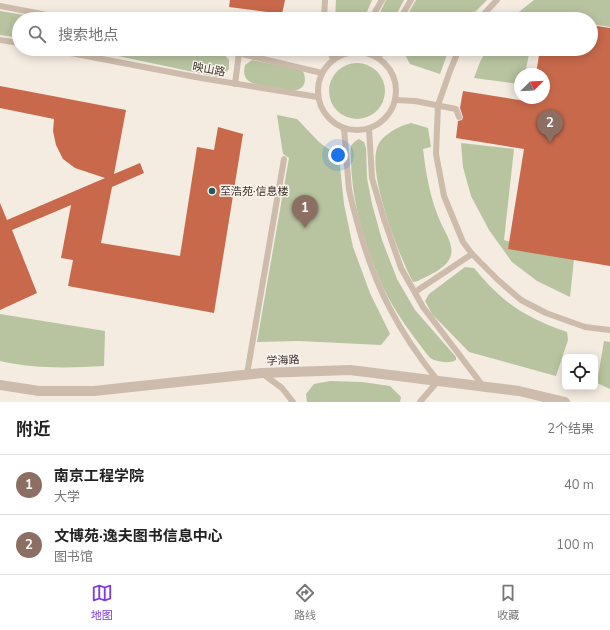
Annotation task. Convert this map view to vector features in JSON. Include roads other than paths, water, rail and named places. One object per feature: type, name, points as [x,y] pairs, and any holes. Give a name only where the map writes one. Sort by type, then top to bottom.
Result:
[{"type":"street","name":"学海路","points":[[0,385],[39,391],[94,391],[247,374],[350,370],[519,391],[565,402]]},
{"type":"lane","points":[[324,12],[325,0]]},
{"type":"lane","points":[[375,12],[382,0]]},
{"type":"lane","points":[[404,12],[411,0]]},
{"type":"lane","points":[[486,12],[498,0]]},
{"type":"lane","points":[[0,6],[28,12]]},
{"type":"lane","points":[[0,40],[12,42]]},
{"type":"lane","name":"映山路","points":[[87,56],[235,84],[318,97]]},
{"type":"lane","points":[[235,84],[239,56]]},
{"type":"lane","name":"映山路","points":[[248,56],[322,73]]},
{"type":"lane","points":[[332,56],[333,60]]},
{"type":"lane","points":[[340,56],[333,60],[322,73],[318,84],[318,97],[321,107],[335,124],[344,129],[357,131],[369,129],[379,124],[386,118],[396,100],[396,88],[393,76],[387,66],[374,56]]},
{"type":"lane","points":[[456,56],[438,105],[436,154],[444,196],[463,242],[472,254],[521,300],[546,313],[585,327],[610,330]]},
{"type":"lane","points":[[396,100],[415,101],[456,109],[459,117]]},
{"type":"lane","points":[[344,129],[349,191],[363,243],[376,280],[395,320],[417,354],[438,381],[420,402]]},
{"type":"lane","points":[[369,129],[372,178],[401,268],[423,307],[483,386]]},
{"type":"lane","points":[[247,374],[284,159]]},
{"type":"lane","points":[[415,292],[472,254]]},
{"type":"lane","points":[[262,373],[282,388],[293,402]]},
{"type":"place","name":"文博苑·逸夫图书信息中心","points":[[550,143]]},
{"type":"place","name":"至浩苑·信息楼","points":[[212,191]]},
{"type":"place","name":"南京工程学院","points":[[305,228]]}]
